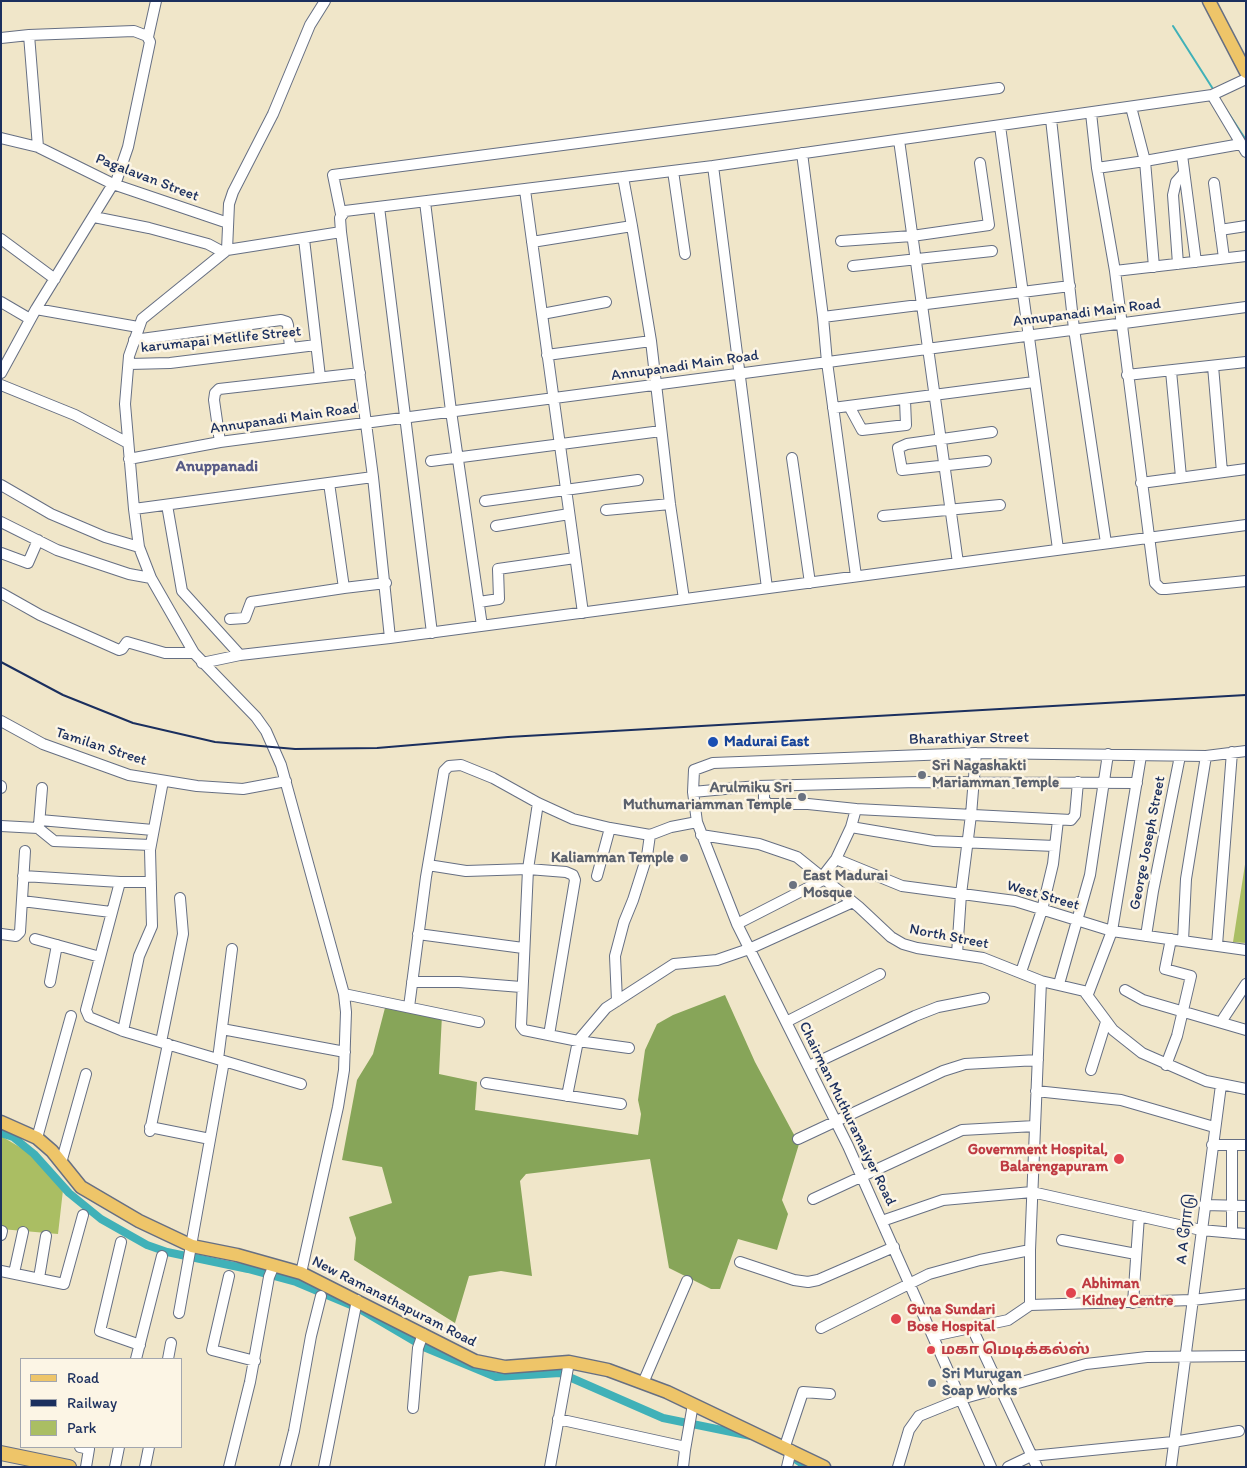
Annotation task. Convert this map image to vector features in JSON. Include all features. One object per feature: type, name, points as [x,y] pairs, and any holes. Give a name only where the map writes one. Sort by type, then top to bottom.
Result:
[{"type":"highway","points":[[1,1453],[26,1463],[69,1467]]},
{"type":"main road","points":[[1209,1],[1246,72]]},
{"type":"main road","name":"New Ramanathapuram Road","points":[[1,1122],[37,1138],[62,1163],[81,1187],[190,1253],[271,1271],[301,1273],[420,1341],[475,1361],[505,1367],[608,1370],[693,1404],[788,1455],[824,1467]]},
{"type":"street","points":[[1,373],[30,319],[114,184],[128,148],[150,42],[148,37],[156,1]]},
{"type":"street","points":[[225,251],[233,192],[273,114],[310,25],[325,1]]},
{"type":"street","points":[[1,38],[29,35],[134,31],[148,37]]},
{"type":"street","points":[[29,35],[38,147]]},
{"type":"street","points":[[342,214],[379,207],[802,154],[1091,113],[1216,94],[1246,79]]},
{"type":"street","points":[[390,638],[386,583],[341,232],[342,214],[333,175],[999,88]]},
{"type":"street","points":[[1097,168],[1243,148],[1216,94]]},
{"type":"street","points":[[1131,107],[1145,161],[1154,267]]},
{"type":"street","points":[[1091,113],[1097,168],[1115,271],[1155,583],[1161,589],[1246,581]]},
{"type":"street","points":[[1050,118],[1074,328],[1106,543]]},
{"type":"street","points":[[1000,126],[1027,335],[1058,549]]},
{"type":"street","name":"Pagalavan Street","points":[[1,138],[38,147],[114,184],[228,223]]},
{"type":"street","points":[[899,140],[958,563]]},
{"type":"street","points":[[802,154],[827,362],[856,576]]},
{"type":"street","points":[[1182,155],[1196,262]]},
{"type":"street","points":[[841,241],[912,236],[988,225],[980,163]]},
{"type":"street","points":[[713,166],[767,588]]},
{"type":"street","points":[[673,171],[685,254]]},
{"type":"street","points":[[1178,264],[1173,188],[1184,173]]},
{"type":"street","points":[[623,177],[651,341],[670,504],[684,599]]},
{"type":"street","points":[[1214,183],[1224,258]]},
{"type":"street","points":[[525,190],[583,613]]},
{"type":"street","points":[[425,202],[451,412],[482,626]]},
{"type":"street","points":[[379,207],[432,633]]},
{"type":"street","points":[[94,217],[148,228],[208,244],[225,251]]},
{"type":"street","points":[[532,242],[632,226]]},
{"type":"street","points":[[1220,230],[1246,226]]},
{"type":"street","points":[[301,1273],[338,1107],[345,1052],[344,994],[286,782],[266,731],[256,717],[202,664],[151,578],[140,546],[134,509],[125,404],[129,364],[134,340],[146,313],[225,251],[341,232]]},
{"type":"street","points":[[1,239],[55,279]]},
{"type":"street","name":"karumapai Metlife Street","points":[[304,239],[320,376]]},
{"type":"street","points":[[852,266],[992,251]]},
{"type":"street","points":[[1115,271],[1246,256]]},
{"type":"street","points":[[823,317],[1070,286]]},
{"type":"street","points":[[1,302],[30,319]]},
{"type":"street","points":[[542,314],[606,302]]},
{"type":"street","name":"Annupanadi Main Road","points":[[129,459],[220,442],[554,399],[1074,328],[1121,325],[1246,307]]},
{"type":"street","points":[[36,309],[138,328]]},
{"type":"street","points":[[134,340],[281,320],[287,322],[288,325],[290,348]]},
{"type":"street","points":[[548,355],[651,341]]},
{"type":"street","name":"karumapai Metlife Street","points":[[129,364],[170,362],[316,345]]},
{"type":"street","points":[[1127,375],[1246,362]]},
{"type":"street","points":[[1213,366],[1222,472]]},
{"type":"street","points":[[1171,371],[1182,477]]},
{"type":"street","points":[[220,442],[214,400],[215,393],[219,389],[320,376],[360,373]]},
{"type":"street","points":[[833,408],[1034,382]]},
{"type":"street","points":[[1,385],[75,415],[128,443]]},
{"type":"street","points":[[905,400],[907,444]]},
{"type":"street","points":[[849,406],[862,430],[906,425]]},
{"type":"street","points":[[431,461],[661,430]]},
{"type":"street","points":[[986,462],[902,470],[898,448],[907,444],[992,432]]},
{"type":"street","points":[[792,458],[810,583]]},
{"type":"street","points":[[1141,483],[1246,469]]},
{"type":"street","points":[[134,509],[373,477]]},
{"type":"street","points":[[485,501],[638,480]]},
{"type":"street","points":[[329,483],[344,588]]},
{"type":"street","points":[[1,485],[51,514],[105,537],[140,546]]},
{"type":"street","points":[[606,510],[670,504]]},
{"type":"street","points":[[167,505],[182,591],[240,656]]},
{"type":"street","points":[[883,516],[951,508],[1000,505]]},
{"type":"street","points":[[496,526],[569,514]]},
{"type":"street","points":[[1,522],[57,550],[130,574],[151,578]]},
{"type":"street","points":[[202,664],[240,656],[432,633],[1246,525]]},
{"type":"street","points":[[1,553],[28,563],[38,540]]},
{"type":"street","points":[[479,602],[499,599],[498,570],[575,558]]},
{"type":"street","points":[[230,619],[245,618],[249,604],[254,601],[386,583]]},
{"type":"street","points":[[1,594],[40,615],[119,650],[127,642],[165,653],[194,653]]},
{"type":"street","name":"Tamilan Street","points":[[1,720],[43,744],[130,775],[163,781],[243,789],[286,782]]},
{"type":"street","name":"Bharathiyar Street","points":[[694,770],[713,764],[976,753],[1206,756],[1246,751]]},
{"type":"street","points":[[1217,945],[1232,752]]},
{"type":"street","points":[[957,954],[960,894],[966,844],[972,815],[976,753]]},
{"type":"street","points":[[1059,984],[1090,875],[1108,754]]},
{"type":"street","points":[[1142,756],[1112,931],[1088,994],[1106,1022],[1121,1038],[1142,1053],[1166,1065],[1221,1085],[1246,1089]]},
{"type":"street","name":"George Joseph Street","points":[[1146,936],[1180,756]]},
{"type":"street","points":[[1183,941],[1183,906],[1187,870],[1206,756]]},
{"type":"street","points":[[408,1007],[428,865],[444,770],[449,766],[461,765],[493,778],[538,803],[573,819],[610,828],[650,835],[671,827],[697,822]]},
{"type":"street","name":"Chairman Muthuramaiyer Road","points":[[694,770],[693,792],[697,822],[738,924],[862,1176],[991,1467]]},
{"type":"street","points":[[123,1031],[139,956],[152,926],[151,845],[163,781]]},
{"type":"street","points":[[693,792],[764,786],[974,781],[1137,783]]},
{"type":"street","points":[[764,786],[764,799],[768,804],[808,804],[856,809],[1071,820],[1075,818],[1078,782]]},
{"type":"street","points":[[42,788],[39,824],[54,840],[151,845]]},
{"type":"street","points":[[538,803],[528,869],[521,986],[521,1026],[524,1030],[578,1041],[630,1048]]},
{"type":"street","points":[[738,924],[823,878],[836,859],[851,827],[856,809]]},
{"type":"street","points":[[1021,972],[1042,910],[1055,846],[1058,820]]},
{"type":"street","points":[[1,826],[39,824],[153,830]]},
{"type":"street","points":[[851,827],[904,837],[966,844],[1055,846]]},
{"type":"street","points":[[597,876],[610,828]]},
{"type":"street","points":[[618,1001],[615,956],[624,922],[647,856],[650,835]]},
{"type":"street","name":"North Street","points":[[701,835],[759,844],[779,850],[804,862],[854,902],[891,938],[903,944],[917,948],[983,958],[1041,981],[1059,984],[1088,994]]},
{"type":"street","points":[[1,934],[19,935],[25,851]]},
{"type":"street","name":"West Street","points":[[836,859],[902,886],[1015,901],[1112,931],[1246,950]]},
{"type":"street","points":[[428,865],[466,871],[528,869],[566,872],[573,875],[575,880],[549,1035]]},
{"type":"street","points":[[23,876],[151,882]]},
{"type":"street","points":[[120,882],[86,1013],[89,1018],[123,1031],[301,1084]]},
{"type":"street","points":[[180,898],[183,934],[150,1129],[210,1139]]},
{"type":"street","points":[[22,901],[112,912]]},
{"type":"street","points":[[567,1096],[578,1041],[606,1008],[674,964],[716,960],[749,949],[854,902]]},
{"type":"street","points":[[418,934],[523,948]]},
{"type":"street","points":[[35,939],[100,957]]},
{"type":"street","points":[[1166,1065],[1184,1012],[1191,976],[1165,969],[1170,939]]},
{"type":"street","points":[[50,982],[57,945]]},
{"type":"street","points":[[179,1313],[210,1139],[221,1060],[222,1029],[232,948]]},
{"type":"street","points":[[786,1022],[880,974]]},
{"type":"street","points":[[1030,1305],[1030,1250],[1041,981]]},
{"type":"street","points":[[412,982],[459,982],[521,986]]},
{"type":"street","points":[[1221,1022],[1246,984]]},
{"type":"street","points":[[1125,990],[1143,1000],[1246,1030]]},
{"type":"street","points":[[344,994],[480,1022]]},
{"type":"street","points":[[809,1066],[938,1007],[984,998]]},
{"type":"street","points":[[37,1138],[71,1016]]},
{"type":"street","points":[[1091,1070],[1106,1022]]},
{"type":"street","points":[[222,1029],[345,1052]]},
{"type":"street","points":[[798,1139],[943,1071],[965,1064],[1038,1060]]},
{"type":"street","points":[[62,1163],[86,1074]]},
{"type":"street","points":[[486,1083],[621,1104]]},
{"type":"street","name":"A A ரோடு","points":[[1171,1467],[1184,1356],[1221,1085]]},
{"type":"street","points":[[1036,1091],[1120,1100],[1214,1127]]},
{"type":"street","points":[[813,1199],[962,1130],[1035,1126]]},
{"type":"street","points":[[1212,1145],[1246,1145]]},
{"type":"street","points":[[1232,1145],[1232,1233]]},
{"type":"street","points":[[882,1221],[943,1200],[1032,1192],[1201,1230],[1246,1234]]},
{"type":"street","points":[[1204,1205],[1246,1206]]},
{"type":"street","points":[[1,1271],[64,1284],[83,1215]]},
{"type":"street","points":[[1133,1303],[1139,1216]]},
{"type":"street","points":[[14,1273],[23,1232]]},
{"type":"street","points":[[39,1278],[46,1236]]},
{"type":"street","points":[[1062,1240],[1136,1254]]},
{"type":"street","points":[[121,1242],[100,1331],[140,1344]]},
{"type":"street","points":[[740,1262],[794,1280],[808,1282],[818,1280],[894,1246]]},
{"type":"street","points":[[821,1328],[909,1282],[956,1265],[1030,1250]]},
{"type":"street","points":[[136,1358],[162,1256]]},
{"type":"street","points":[[229,1467],[255,1360],[271,1271]]},
{"type":"street","points":[[229,1276],[212,1350],[255,1360]]},
{"type":"street","points":[[643,1383],[687,1281]]},
{"type":"street","points":[[933,1336],[1008,1320],[1030,1305],[1192,1300],[1246,1294]]},
{"type":"street","points":[[285,1467],[294,1431],[308,1349],[321,1296]]},
{"type":"street","points":[[324,1467],[356,1306]]},
{"type":"street","points":[[972,1328],[1037,1467]]},
{"type":"street","points":[[413,1408],[420,1341]]},
{"type":"street","points":[[168,1358],[171,1343]]},
{"type":"street","points":[[898,1467],[910,1430],[919,1416],[961,1398],[1086,1364],[1184,1356],[1246,1356]]},
{"type":"street","points":[[550,1467],[568,1370]]},
{"type":"street","points":[[788,1455],[803,1392],[830,1394]]},
{"type":"street","points":[[683,1467],[693,1404]]},
{"type":"street","points":[[558,1419],[680,1446],[686,1450]]},
{"type":"street","points":[[1008,1467],[1031,1456],[1173,1442],[1239,1431]]},
{"type":"street","points":[[84,1448],[89,1449],[86,1467]]},
{"type":"street","points":[[115,1467],[119,1448]]},
{"type":"street","points":[[145,1467],[149,1448]]},
{"type":"green space","points":[[1246,858],[1246,943],[1233,942]]},
{"type":"green space","points":[[725,995],[755,1062],[799,1144],[782,1200],[788,1214],[777,1250],[738,1239],[720,1289],[711,1289],[669,1268],[650,1159],[526,1174],[520,1181],[532,1276],[501,1271],[469,1276],[455,1323],[354,1260],[356,1238],[349,1217],[392,1203],[382,1167],[342,1160],[357,1080],[373,1054],[386,1004],[442,1015],[439,1074],[477,1082],[475,1110],[638,1135],[641,1114],[638,1100],[645,1050],[657,1024],[673,1015]]},
{"type":"green space","points":[[1,1136],[28,1152],[63,1190],[58,1234],[1,1229]]},
{"type":"waterway","points":[[1173,26],[1213,89]]},
{"type":"waterway","points":[[1225,108],[1246,140]]},
{"type":"waterway","points":[[1,1133],[13,1137],[34,1154],[69,1193],[101,1219],[147,1245],[167,1252],[248,1269],[296,1282],[358,1308],[426,1348],[496,1377],[560,1373],[663,1418],[751,1436]]},
{"type":"waterway","points":[[792,1457],[807,1467]]},
{"type":"railway","points":[[1,662],[63,695],[133,723],[215,742],[295,749],[377,748],[508,737],[1246,695]]},
{"type":"place","name":"Madurai East","points":[[713,742]]},
{"type":"place","name":"Sri Nagashakti Mariamman Temple","points":[[922,775]]},
{"type":"place","name":"Arulmiku Sri Muthumariamman Temple","points":[[802,797]]},
{"type":"place","name":"Kaliamman Temple","points":[[684,858]]},
{"type":"place","name":"East Madurai Mosque","points":[[793,885]]},
{"type":"place","name":"Government Hospital, Balarengapuram","points":[[1119,1159]]},
{"type":"place","name":"Abhiman Kidney Centre","points":[[1071,1293]]},
{"type":"place","name":"Guna Sundari Bose Hospital","points":[[896,1319]]},
{"type":"place","name":"மகா மெடிக்கல்ஸ்","points":[[931,1350]]},
{"type":"place","name":"Sri Murugan Soap Works","points":[[932,1383]]},
{"type":"district","name":"Anuppanadi","points":[[217,467]]}]
